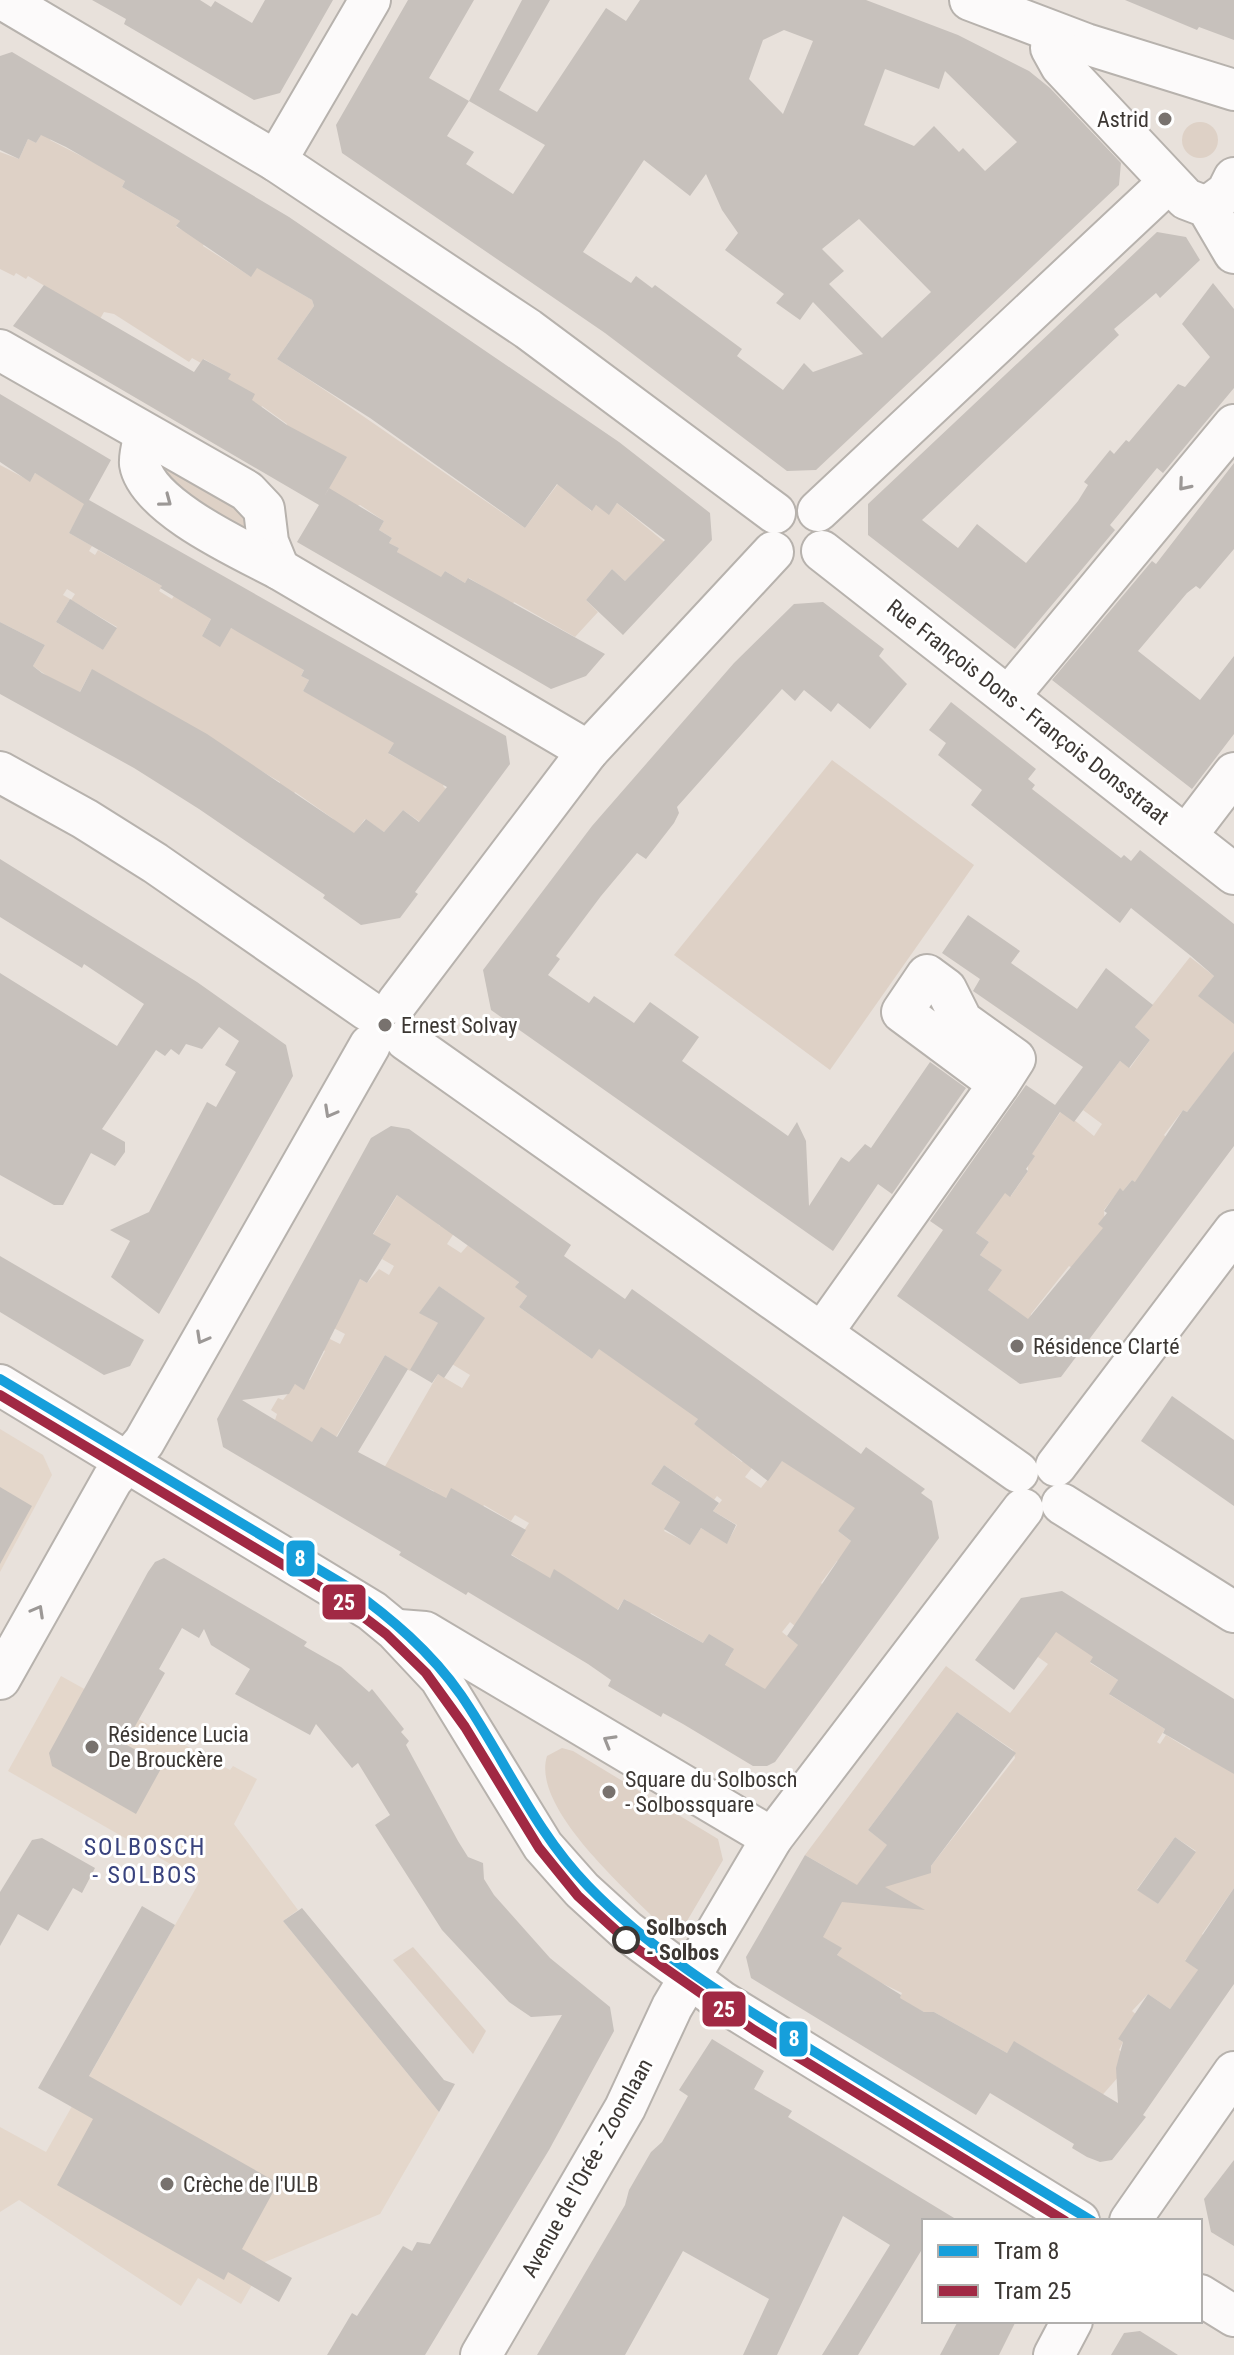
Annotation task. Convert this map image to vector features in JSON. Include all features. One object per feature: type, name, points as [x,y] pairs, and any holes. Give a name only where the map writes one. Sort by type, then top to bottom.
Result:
[{"type":"street","points":[[4,0],[276,161],[528,329],[775,513]]},
{"type":"street","points":[[276,161],[370,0]]},
{"type":"street","points":[[970,0],[1055,33],[1234,90]]},
{"type":"street","points":[[1055,33],[1051,48],[1061,66],[1186,199],[1207,207],[1234,253]]},
{"type":"street","points":[[1207,207],[1227,192],[1234,178]]},
{"type":"street","points":[[818,511],[1169,182]]},
{"type":"street","points":[[0,350],[247,491],[264,509],[268,542],[279,569]]},
{"type":"street","points":[[1009,696],[1234,425]]},
{"type":"street","points":[[145,434],[139,462],[145,480],[159,498],[235,546],[588,751]]},
{"type":"street","points":[[796,502],[818,511],[828,534],[822,551],[798,563],[780,558],[773,552],[767,528],[775,513],[796,502]]},
{"type":"street","name":"Rue François Dons - François Donsstraat","points":[[822,551],[1234,874]]},
{"type":"street","points":[[0,1679],[90,1518],[144,1442],[385,1024],[588,751],[773,552]]},
{"type":"street","points":[[0,772],[155,863],[1040,1488],[1234,1612]]},
{"type":"street","points":[[1186,836],[1234,773]]},
{"type":"street","points":[[822,1333],[999,1084]]},
{"type":"street","points":[[688,1979],[772,1838],[1234,1231]]},
{"type":"street","points":[[0,1385],[344,1592],[395,1630],[433,1669],[458,1704],[513,1802],[543,1846],[602,1909],[688,1979],[1076,2219]]},
{"type":"street","points":[[395,1630],[425,1632],[772,1838]]},
{"type":"street","points":[[458,1704],[474,1677],[493,1673]]},
{"type":"street","name":"Avenue de l'Orée - Zoomlaan","points":[[481,2355],[625,2108],[688,1979]]},
{"type":"street","points":[[1131,2219],[1234,2072]]},
{"type":"street","points":[[1202,2296],[1234,2316]]},
{"type":"street","points":[[1054,2355],[1071,2323]]},
{"type":"shaded area","points":[[1200,122],[1213,127],[1218,140],[1213,153],[1200,158],[1187,153],[1182,140],[1187,127]]},
{"type":"shaded area","points":[[46,126],[52,136],[50,140],[126,179],[122,187],[180,221],[176,227],[205,241],[203,246],[250,276],[267,253],[288,286],[312,300],[314,306],[277,359],[525,528],[569,469],[580,501],[591,511],[596,505],[609,514],[617,503],[673,549],[645,561],[625,581],[612,569],[586,600],[598,612],[575,637],[514,602],[505,617],[489,590],[469,578],[465,583],[445,571],[439,581],[397,552],[399,548],[389,543],[392,538],[379,530],[384,521],[360,505],[348,509],[277,441],[287,424],[262,406],[258,413],[227,380],[230,374],[204,359],[201,363],[192,358],[189,362],[114,314],[104,312],[100,319],[28,276],[26,279],[16,273],[14,276],[0,269],[0,152],[19,159],[28,139],[36,143]]},
{"type":"shaded area","points":[[160,461],[249,508],[254,536],[159,492]]},
{"type":"shaded area","points":[[0,465],[30,481],[35,473],[87,501],[69,533],[92,546],[89,551],[95,555],[98,550],[162,586],[159,591],[172,599],[178,589],[194,609],[212,617],[202,636],[231,628],[307,663],[301,676],[309,680],[303,691],[402,730],[389,754],[412,766],[451,777],[443,786],[446,789],[420,822],[403,810],[384,832],[365,819],[356,831],[360,849],[332,818],[295,792],[292,796],[278,787],[280,782],[91,671],[77,697],[33,666],[45,645],[0,622]],"holes":[[[67,589],[75,594],[71,600],[117,627],[103,650],[56,622],[70,599],[63,595]]]},
{"type":"shaded area","points":[[832,760],[974,865],[830,1070],[674,955]]},
{"type":"shaded area","points":[[1190,957],[1214,976],[1199,996],[1234,1001],[1234,1051],[1211,1085],[1187,1112],[1183,1110],[1164,1135],[1167,1138],[1138,1184],[1132,1180],[1123,1191],[1120,1189],[1104,1210],[1105,1229],[1094,1244],[1088,1246],[1094,1251],[1078,1272],[1069,1266],[1031,1314],[1028,1329],[1011,1307],[988,1290],[1001,1270],[980,1255],[989,1242],[976,1233],[985,1220],[997,1187],[1011,1196],[1028,1171],[1027,1150],[1042,1139],[1062,1110],[1094,1136],[1102,1124],[1083,1110],[1120,1061],[1130,1068],[1150,1040],[1135,1027]]},
{"type":"shaded area","points":[[400,1191],[440,1226],[462,1221],[447,1244],[461,1253],[468,1245],[519,1281],[516,1287],[527,1296],[519,1307],[592,1359],[600,1346],[699,1418],[694,1424],[736,1447],[732,1454],[742,1462],[761,1435],[769,1446],[745,1477],[761,1488],[787,1454],[866,1500],[838,1531],[873,1558],[837,1561],[821,1583],[834,1594],[796,1627],[790,1622],[782,1632],[802,1648],[764,1712],[720,1674],[732,1653],[703,1643],[651,1613],[641,1631],[628,1601],[624,1599],[616,1612],[555,1570],[545,1586],[522,1561],[509,1553],[529,1523],[515,1515],[511,1521],[484,1505],[481,1510],[452,1489],[441,1505],[430,1499],[434,1491],[384,1468],[438,1374],[462,1388],[470,1375],[424,1347],[410,1371],[385,1355],[336,1437],[321,1428],[310,1446],[275,1420],[277,1414],[271,1410],[278,1398],[283,1400],[295,1384],[310,1380],[325,1351],[314,1345],[328,1338],[340,1344],[345,1334],[328,1325],[347,1304],[360,1279],[367,1283],[379,1269],[389,1275],[394,1266],[382,1259],[390,1244],[373,1235]],"holes":[[[439,1286],[484,1318],[456,1333],[420,1313]],[[664,1465],[688,1481],[675,1499],[651,1484]],[[717,1496],[722,1500],[713,1511],[737,1525],[727,1543],[701,1528],[690,1544],[664,1531],[680,1502],[703,1515]]]},
{"type":"shaded area","points":[[0,1429],[43,1455],[52,1475],[0,1572]]},
{"type":"shaded area","points":[[1048,1626],[1096,1653],[1090,1663],[1118,1680],[1110,1695],[1165,1729],[1157,1742],[1160,1744],[1166,1735],[1190,1750],[1198,1737],[1234,1774],[1234,1888],[1202,1934],[1207,1939],[1185,1960],[1199,1971],[1170,2009],[1148,1994],[1132,2011],[1138,2016],[1118,2039],[1123,2042],[1119,2050],[1125,2054],[1117,2066],[1120,2075],[1098,2100],[1094,2089],[1015,2042],[1007,2053],[934,2012],[924,2012],[899,1999],[902,1993],[834,1960],[841,1949],[802,1930],[840,1875],[805,1855],[946,1666],[1010,1713],[1048,1664],[1028,1650]],"holes":[[[957,1712],[1013,1750],[1015,1758],[931,1866],[908,1861],[868,1830]],[[1175,1837],[1196,1851],[1158,1904],[1137,1889]]]},
{"type":"shaded area","points":[[61,1676],[230,1770],[233,1766],[257,1779],[234,1824],[298,1910],[283,1921],[439,2112],[380,2214],[265,2262],[241,2304],[198,2278],[181,2306],[19,2200],[0,2212],[0,2127],[46,2152],[200,1881],[8,1771]]},
{"type":"shaded area","points":[[562,1748],[573,1751],[718,1839],[723,1860],[684,1926],[666,1928],[659,1923],[604,1868],[566,1822],[553,1799],[546,1776],[547,1756]]},
{"type":"shaded area","points":[[413,1947],[486,2031],[473,2054],[393,1960]]},
{"type":"building","points":[[92,0],[200,0],[211,7],[215,1],[252,23],[265,0],[333,0],[280,93],[254,100],[124,24],[126,19]]},
{"type":"building","points":[[408,0],[474,0],[429,78],[469,101],[522,0],[550,0],[499,90],[537,112],[606,8],[626,21],[640,0],[866,0],[958,35],[1029,71],[1050,88],[1121,163],[1119,185],[816,470],[787,471],[605,333],[342,153],[336,125]],"holes":[[[784,30],[813,41],[783,114],[749,79],[763,40]],[[885,69],[939,89],[945,71],[1017,142],[985,171],[963,148],[959,152],[934,126],[914,146],[864,125]],[[469,101],[545,145],[513,194],[466,164],[474,152],[447,136]],[[644,160],[690,196],[706,174],[722,210],[738,233],[725,250],[784,294],[776,303],[800,320],[813,302],[863,354],[813,372],[804,363],[783,390],[737,356],[742,349],[655,285],[652,288],[636,276],[631,283],[583,252]],[[859,219],[931,292],[882,338],[829,284],[844,271],[822,249]]]},
{"type":"building","points":[[1125,0],[1234,0],[1234,40],[1199,27],[1197,30]]},
{"type":"building","points":[[12,52],[289,217],[619,442],[710,513],[712,540],[623,635],[586,600],[612,569],[625,581],[665,540],[617,503],[609,515],[596,505],[592,511],[557,484],[525,528],[370,418],[277,359],[314,306],[312,300],[257,268],[251,277],[176,226],[180,221],[122,187],[125,181],[66,147],[41,135],[36,143],[28,139],[19,159],[0,150],[0,56]]},
{"type":"building","points":[[1157,232],[1186,237],[1200,260],[1160,298],[1156,293],[1114,329],[1119,335],[922,520],[958,548],[977,524],[1026,563],[1078,501],[1088,485],[1084,482],[1110,450],[1114,454],[1126,440],[1129,442],[1178,384],[1185,387],[1210,357],[1182,324],[1213,283],[1234,309],[1234,388],[1163,473],[1157,468],[1110,525],[1115,530],[1015,649],[868,535],[868,504]]},
{"type":"building","points":[[44,285],[194,372],[203,359],[231,374],[228,379],[255,394],[252,400],[287,425],[347,457],[329,488],[384,521],[379,530],[392,538],[389,543],[399,548],[397,552],[441,577],[445,571],[465,583],[468,578],[605,654],[586,676],[551,689],[297,542],[319,505],[13,326]]},
{"type":"building","points":[[0,394],[111,460],[89,500],[506,736],[510,764],[415,892],[418,894],[400,918],[361,925],[323,898],[325,895],[199,809],[134,768],[0,694],[0,622],[45,645],[33,666],[42,673],[80,692],[92,669],[207,734],[354,833],[366,819],[384,832],[403,810],[419,822],[447,787],[388,753],[394,743],[303,691],[309,680],[301,676],[304,670],[231,628],[220,647],[202,636],[211,619],[160,588],[162,586],[69,533],[84,504],[35,473],[30,482],[0,462]]},
{"type":"building","points":[[1234,463],[1234,549],[1200,589],[1196,586],[1187,593],[1138,651],[1200,700],[1234,656],[1234,734],[1192,789],[1052,680],[1152,561],[1156,564]]},
{"type":"building","points":[[70,599],[117,628],[103,650],[56,622]]},
{"type":"building","points":[[823,602],[884,649],[879,656],[907,684],[870,729],[838,703],[831,712],[804,690],[795,701],[782,689],[677,807],[679,813],[674,823],[646,859],[637,853],[601,896],[556,956],[560,959],[548,975],[589,1003],[594,996],[634,1023],[650,1002],[699,1037],[682,1061],[788,1136],[797,1122],[806,1141],[809,1206],[841,1157],[849,1162],[865,1144],[871,1148],[930,1062],[966,1088],[892,1194],[878,1184],[833,1251],[491,1010],[483,970],[592,826],[734,663],[794,604]]},
{"type":"building","points":[[951,702],[1036,769],[1028,779],[1035,785],[1032,789],[1121,858],[1124,855],[1131,861],[1140,850],[1234,924],[1234,1024],[1198,996],[1214,976],[1191,956],[1131,908],[1120,923],[971,805],[982,790],[938,755],[946,743],[929,730]]},
{"type":"building","points":[[0,859],[197,982],[286,1045],[293,1076],[159,1314],[111,1277],[130,1241],[110,1230],[149,1212],[207,1102],[216,1107],[236,1072],[225,1065],[239,1041],[219,1027],[202,1049],[186,1044],[179,1055],[171,1049],[165,1056],[156,1050],[102,1129],[125,1142],[125,1152],[115,1166],[91,1153],[63,1205],[54,1205],[0,1175],[0,973],[117,1046],[144,1004],[84,964],[82,968],[0,917]]},
{"type":"building","points":[[968,915],[1020,951],[1011,963],[1077,1009],[1106,968],[1153,1005],[1135,1027],[1150,1040],[1129,1068],[1120,1061],[1074,1122],[1060,1112],[1032,1154],[1035,1156],[1026,1169],[1028,1171],[1010,1197],[1005,1193],[976,1233],[989,1242],[980,1255],[1002,1270],[988,1290],[1028,1319],[1103,1228],[1098,1224],[1120,1188],[1123,1191],[1132,1180],[1135,1182],[1183,1110],[1187,1112],[1234,1051],[1234,1146],[1061,1377],[1020,1384],[897,1296],[943,1230],[930,1221],[1026,1085],[1055,1105],[1083,1067],[973,991],[980,979],[942,953]]},
{"type":"building","points":[[391,1126],[409,1129],[571,1245],[564,1256],[625,1299],[632,1289],[861,1454],[866,1447],[925,1489],[921,1493],[932,1501],[939,1538],[775,1762],[767,1766],[753,1766],[663,1713],[661,1717],[608,1686],[611,1680],[588,1664],[468,1592],[466,1595],[434,1576],[399,1555],[401,1552],[223,1447],[217,1419],[371,1138]],"holes":[[[397,1195],[519,1282],[515,1287],[527,1296],[519,1307],[592,1359],[599,1349],[698,1419],[694,1424],[768,1481],[782,1461],[855,1508],[838,1531],[851,1541],[787,1636],[798,1645],[765,1689],[725,1665],[734,1649],[709,1634],[703,1643],[624,1599],[618,1610],[554,1569],[550,1578],[511,1555],[526,1530],[451,1488],[446,1498],[358,1452],[408,1369],[385,1355],[337,1437],[321,1427],[312,1442],[242,1400],[289,1394],[295,1384],[304,1390],[360,1279],[367,1283],[391,1244],[373,1234]]]},
{"type":"building","points":[[0,1256],[144,1340],[130,1366],[104,1375],[0,1312]]},
{"type":"building","points":[[439,1286],[485,1318],[444,1378],[438,1374],[432,1383],[410,1370],[438,1323],[419,1313]]},
{"type":"building","points":[[1172,1396],[1234,1440],[1234,1506],[1141,1441]]},
{"type":"building","points":[[664,1465],[719,1503],[713,1511],[736,1525],[727,1544],[701,1528],[690,1545],[664,1529],[680,1502],[651,1484]]},
{"type":"building","points":[[0,1487],[32,1506],[0,1564]]},
{"type":"building","points":[[164,1558],[307,1642],[304,1646],[341,1667],[369,1692],[372,1689],[404,1729],[401,1732],[409,1741],[406,1745],[458,1841],[468,1857],[483,1863],[484,1879],[494,1895],[550,1958],[610,2007],[614,2031],[549,2150],[425,2355],[327,2355],[352,2313],[357,2316],[403,2246],[412,2251],[417,2242],[430,2244],[562,2015],[531,2017],[509,2002],[442,1930],[375,1825],[390,1815],[358,1763],[352,1768],[316,1724],[310,1735],[235,1694],[250,1669],[211,1645],[204,1629],[199,1638],[182,1628],[159,1669],[165,1673],[125,1744],[163,1765],[136,1814],[52,1766],[49,1753],[148,1572],[155,1562]]},
{"type":"building","points":[[1062,1591],[1234,1699],[1234,1774],[1163,1733],[1165,1729],[1109,1694],[1118,1680],[1090,1662],[1093,1657],[1056,1632],[1014,1690],[975,1660],[1021,1598]]},
{"type":"building","points":[[957,1712],[1016,1753],[931,1866],[931,1873],[885,1887],[925,1910],[842,1902],[823,1937],[842,1948],[837,1955],[901,1995],[900,1998],[924,2012],[934,2012],[1007,2053],[1014,2041],[1118,2103],[1116,2068],[1123,2042],[1118,2039],[1148,1994],[1170,2009],[1198,1970],[1185,1961],[1234,1888],[1234,1984],[1143,2115],[1146,2117],[1112,2160],[1100,2162],[1087,2157],[1072,2148],[1074,2144],[990,2093],[976,2115],[751,1978],[746,1957],[805,1855],[857,1885],[887,1845],[868,1830]]},
{"type":"building","points":[[1175,1837],[1196,1852],[1158,1904],[1137,1890]]},
{"type":"building","points":[[42,1838],[95,1868],[82,1893],[73,1888],[48,1931],[18,1914],[0,1946],[0,1892],[32,1840]]},
{"type":"building","name":"Crèche de l'ULB","points":[[142,1906],[175,1925],[89,2076],[278,2183],[242,2249],[292,2278],[279,2302],[228,2272],[224,2280],[57,2185],[93,2119],[38,2088]]},
{"type":"building","points":[[302,1908],[444,2080],[455,2084],[439,2112],[283,1921]]},
{"type":"building","points":[[712,2039],[764,2071],[754,2089],[792,2111],[788,2117],[956,2219],[922,2219],[922,2249],[858,2355],[822,2355],[890,2245],[843,2216],[777,2355],[743,2355],[769,2299],[683,2251],[625,2355],[537,2355],[625,2205],[629,2190],[651,2152],[662,2142],[688,2096],[679,2090]]},
{"type":"building","points":[[1234,2160],[1234,2246],[1211,2232],[1204,2199]]},
{"type":"building","points":[[957,2323],[1015,2323],[999,2355],[940,2355]]},
{"type":"building","points":[[1140,2331],[1178,2355],[1111,2355],[1124,2333]]},
{"type":"tram line","name":"8","points":[[0,1379],[348,1587],[395,1623],[437,1664],[461,1695],[536,1818],[569,1865],[614,1911],[669,1956],[788,2035],[1089,2219]]},
{"type":"tram line","name":"25","points":[[0,1395],[340,1599],[386,1634],[426,1673],[465,1727],[539,1848],[578,1896],[633,1946],[754,2030],[1062,2219]]},
{"type":"place","name":"Astrid","points":[[1165,119]]},
{"type":"place","name":"Ernest Solvay","points":[[385,1025]]},
{"type":"place","name":"Résidence Clarté","points":[[1017,1346]]},
{"type":"place","name":"Résidence Lucia De Brouckère","points":[[92,1747]]},
{"type":"place","name":"Square du Solbosch - Solbossquare","points":[[609,1792]]},
{"type":"place","name":"Solbosch - Solbos","points":[[626,1940]]},
{"type":"place","name":"Crèche de l'ULB","points":[[167,2184]]},
{"type":"district","name":"SOLBOSCH - SOLBOS","points":[[145,1861]]}]
